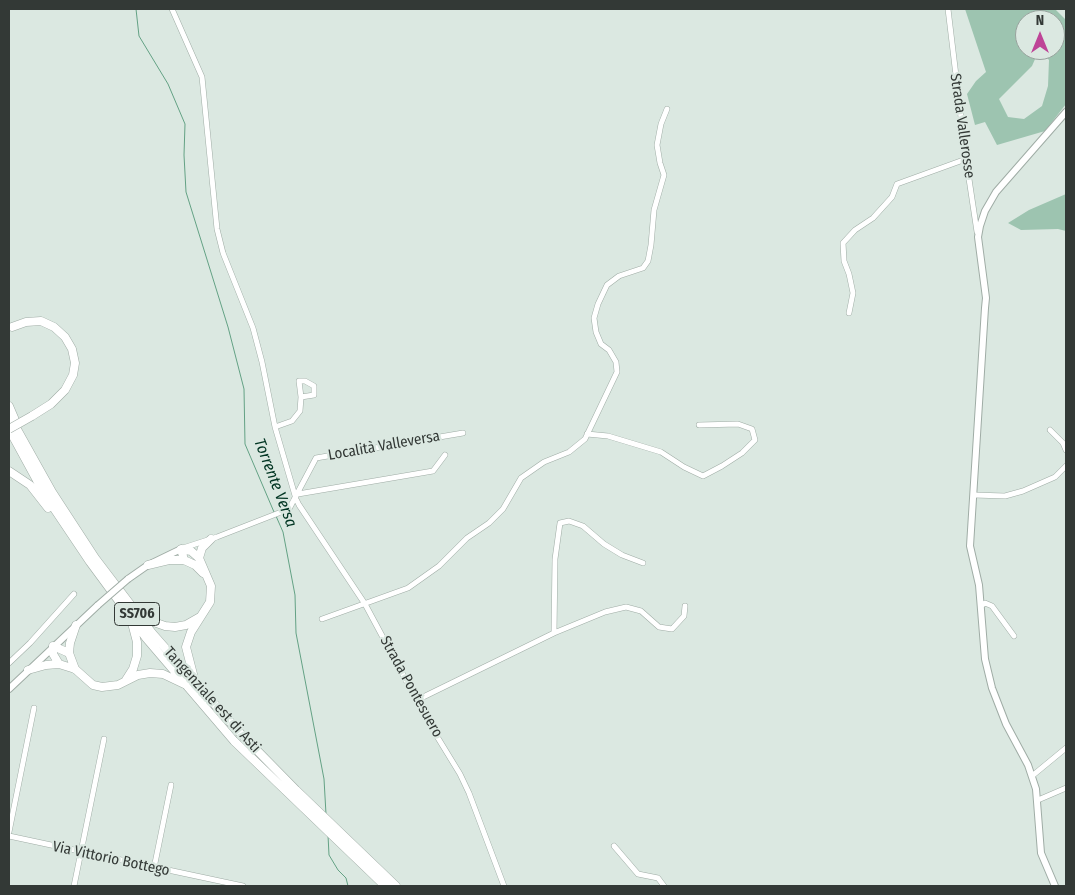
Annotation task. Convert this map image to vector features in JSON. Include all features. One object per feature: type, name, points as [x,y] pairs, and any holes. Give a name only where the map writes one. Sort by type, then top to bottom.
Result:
[{"type":"highway","points":[[9,429],[51,404],[65,390],[73,375],[74,363],[72,349],[65,337],[54,327],[41,321],[26,322],[10,328]]},
{"type":"highway","points":[[9,406],[14,415],[19,436]]},
{"type":"highway","name":"Tangenziale est di Asti","points":[[9,415],[19,436],[52,492],[133,614],[146,638],[296,790],[396,886]]},
{"type":"highway","name":"Tangenziale est di Asti","points":[[9,429],[45,495],[90,562],[133,614]]},
{"type":"highway","points":[[9,471],[30,485],[43,500],[70,542],[90,562]]},
{"type":"highway","points":[[199,558],[202,548],[211,539]]},
{"type":"highway","points":[[28,670],[46,664],[59,664],[75,669],[97,686],[112,686],[138,675],[150,673],[163,674],[191,684],[186,647],[188,636],[208,606],[211,599],[211,586],[199,558],[192,551],[181,548],[184,560]]},
{"type":"highway","points":[[148,565],[169,560],[184,560],[195,565],[207,576]]},
{"type":"highway","points":[[126,680],[133,669],[137,656],[133,614],[165,626],[186,625],[202,616]]},
{"type":"highway","points":[[75,669],[69,653],[76,624]]},
{"type":"highway","points":[[59,664],[53,654],[52,646],[69,653]]},
{"type":"highway","name":"Tangenziale est di Asti","points":[[191,684],[234,741],[385,886]]},
{"type":"street","name":"Strada Pontesuero","points":[[172,9],[202,76],[217,229],[223,253],[253,328],[275,427],[299,505],[365,604],[460,774],[504,886]]},
{"type":"street","name":"Strada Vallerosse","points":[[948,9],[966,159],[979,242]]},
{"type":"street","points":[[322,618],[408,588],[439,566],[467,538],[489,523],[503,508],[521,478],[544,462],[569,452],[585,439],[617,372],[616,362],[609,350],[600,344],[594,318],[607,285],[619,276],[643,268],[648,261],[654,210],[664,175],[657,145],[661,124],[667,109]]},
{"type":"street","points":[[1055,886],[1041,853],[1038,831],[1038,800],[1032,776],[1006,724],[992,688],[986,659],[979,585],[970,546],[986,298],[979,242],[980,226],[989,202],[1003,183],[1066,112]]},
{"type":"street","points":[[849,313],[852,294],[849,274],[844,261],[844,243],[855,230],[874,218],[892,197],[897,184],[966,159]]},
{"type":"street","points":[[275,427],[292,421],[300,411],[301,397]]},
{"type":"street","points":[[588,434],[608,436],[661,452],[684,467],[703,476],[742,453],[755,440],[752,428],[738,424],[699,425]]},
{"type":"street","points":[[1050,430],[1063,443],[1066,450]]},
{"type":"street","name":"Località Valleversa","points":[[297,496],[316,458],[462,433]]},
{"type":"street","name":"Località Valleversa","points":[[297,496],[433,471],[445,455]]},
{"type":"street","points":[[974,495],[1005,496],[1023,491],[1055,477],[1066,466]]},
{"type":"street","points":[[9,689],[76,624],[128,579],[148,565],[181,548],[211,539],[289,509],[297,496]]},
{"type":"street","points":[[554,633],[555,558],[560,523],[569,522],[583,526],[604,544],[642,563]]},
{"type":"street","points":[[9,663],[30,643],[74,594]]},
{"type":"street","points":[[981,606],[985,603],[992,606],[1014,636]]},
{"type":"street","points":[[417,700],[554,633],[605,612],[626,607],[641,612],[659,627],[672,630],[684,616],[685,606]]},
{"type":"street","points":[[9,834],[34,708]]},
{"type":"street","points":[[74,886],[104,739]]},
{"type":"street","points":[[1032,776],[1066,748]]},
{"type":"street","points":[[154,868],[171,786]]},
{"type":"street","points":[[1038,800],[1066,788]]},
{"type":"street","name":"Via Vittorio Bottego","points":[[9,834],[222,884],[243,886]]},
{"type":"street","points":[[614,846],[638,874],[658,878],[664,886]]},
{"type":"green space","points":[[965,9],[1056,10],[1015,10],[1015,60],[1035,60],[1032,66],[999,99],[1008,117],[1024,119],[1042,106],[1048,86],[1049,60],[1065,60],[1066,18],[1066,104],[1045,131],[997,145],[985,122],[975,125],[967,94],[976,81],[986,72]]},
{"type":"green space","points":[[1066,194],[1066,231],[1058,229],[1021,230],[1008,223],[1029,210]]},
{"type":"waterway","name":"Torrente Versa","points":[[136,9],[139,36],[168,84],[185,124],[186,192],[228,327],[244,389],[245,444],[274,512]]},
{"type":"waterway","name":"Torrente Versa","points":[[276,516],[283,532],[295,595],[296,633],[324,779],[326,814]]},
{"type":"waterway","name":"Torrente Versa","points":[[328,835],[329,855],[338,870],[346,878],[348,886]]}]
